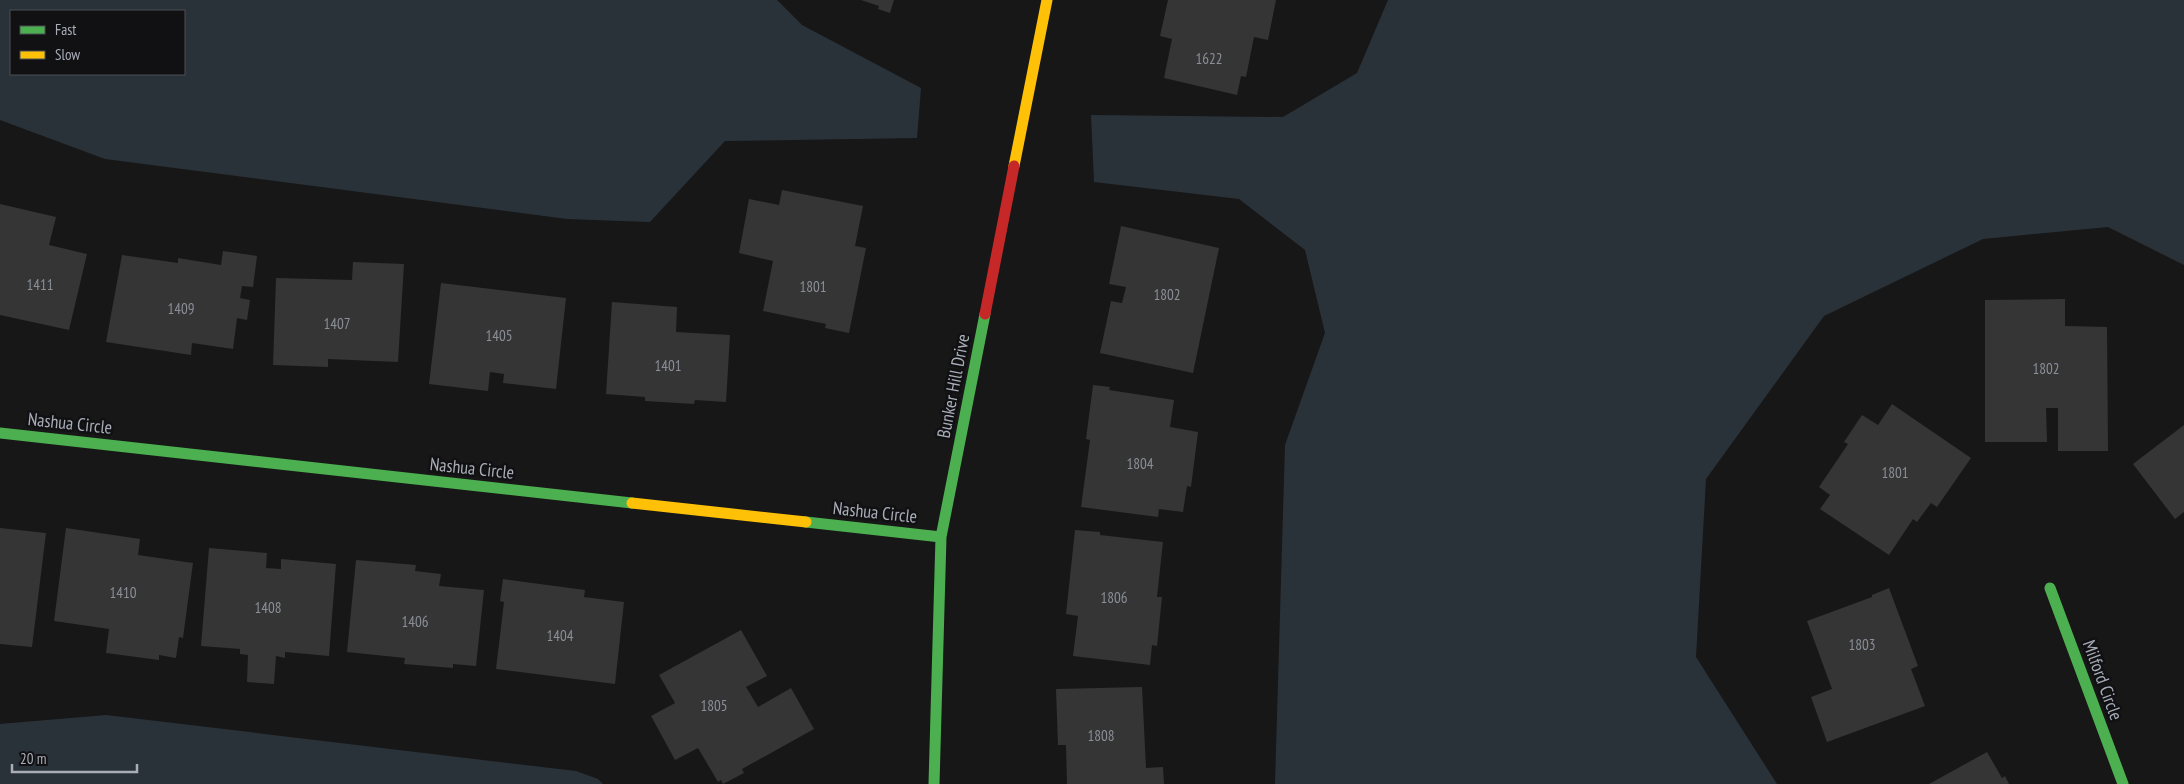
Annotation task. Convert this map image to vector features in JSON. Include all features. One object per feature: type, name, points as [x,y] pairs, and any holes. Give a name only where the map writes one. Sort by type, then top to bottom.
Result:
[{"type":"street","name":"Bunker Hill Drive","points":[[934,784],[941,537],[1047,0]]},
{"type":"street","name":"Nashua Circle","points":[[0,433],[941,537]]},
{"type":"street","name":"Milford Circle","points":[[2050,588],[2123,784]]},
{"type":"shaded area","points":[[0,0],[777,0],[802,25],[921,88],[917,138],[725,141],[650,222],[567,219],[105,159],[0,120]]},
{"type":"shaded area","points":[[1388,0],[2184,0],[2184,265],[2108,227],[1983,239],[1824,316],[1706,479],[1696,657],[1777,784],[1275,784],[1285,445],[1325,333],[1305,250],[1239,199],[1094,182],[1091,115],[1283,117],[1357,73]]},
{"type":"shaded area","points":[[106,715],[576,771],[598,779],[603,784],[0,784],[0,724]]},
{"type":"building","points":[[861,0],[894,0],[890,13],[878,9],[879,6]]},
{"type":"building","points":[[1168,0],[1276,0],[1268,40],[1254,37],[1246,77],[1241,76],[1237,95],[1164,78],[1172,39],[1160,36]]},
{"type":"building","points":[[782,190],[863,206],[855,246],[866,248],[849,333],[825,328],[826,324],[763,311],[773,261],[739,253],[749,199],[779,205]]},
{"type":"building","points":[[0,204],[56,217],[49,245],[87,254],[69,330],[0,315]]},
{"type":"building","points":[[1121,226],[1219,248],[1193,373],[1100,353],[1111,301],[1122,303],[1126,287],[1109,284]]},
{"type":"building","points":[[223,251],[257,256],[253,287],[242,286],[240,298],[250,300],[247,320],[237,318],[233,349],[192,343],[191,355],[106,342],[122,255],[178,263],[178,258],[221,265]]},
{"type":"building","points":[[353,262],[404,264],[398,362],[328,359],[328,367],[273,365],[276,278],[352,280]]},
{"type":"building","points":[[441,283],[566,298],[556,389],[503,383],[504,374],[490,372],[488,391],[429,384]]},
{"type":"building","points":[[2065,299],[2065,326],[2107,327],[2108,451],[2058,451],[2058,408],[2046,408],[2047,442],[1985,442],[1985,300]]},
{"type":"building","points":[[612,302],[677,307],[676,332],[730,335],[726,402],[695,400],[694,404],[645,401],[645,397],[606,394]]},
{"type":"building","points":[[1093,385],[1110,387],[1109,390],[1174,400],[1170,427],[1198,432],[1191,487],[1187,486],[1183,512],[1159,509],[1158,517],[1081,507],[1090,440],[1086,439]]},
{"type":"building","points":[[1892,404],[1971,458],[1937,507],[1931,503],[1917,522],[1913,519],[1889,555],[1820,509],[1830,495],[1819,487],[1848,444],[1844,442],[1862,415],[1878,425]]},
{"type":"building","points":[[2184,425],[2184,512],[2175,519],[2133,464]]},
{"type":"building","points":[[0,528],[46,533],[32,647],[0,644]]},
{"type":"building","points":[[66,528],[140,539],[138,555],[193,563],[183,638],[179,637],[176,658],[159,655],[159,660],[106,653],[109,629],[54,621]]},
{"type":"building","points":[[1075,530],[1100,532],[1100,535],[1163,542],[1157,597],[1162,597],[1157,646],[1152,645],[1150,665],[1073,656],[1078,616],[1066,614]]},
{"type":"building","points":[[209,548],[267,553],[266,568],[281,569],[281,559],[336,564],[329,656],[285,652],[285,658],[276,656],[274,684],[247,682],[248,655],[240,654],[240,649],[201,646]]},
{"type":"building","points":[[356,560],[416,565],[415,571],[441,574],[439,586],[484,590],[476,666],[453,664],[453,668],[404,664],[405,658],[347,652]]},
{"type":"building","points":[[503,579],[585,590],[584,597],[624,602],[615,684],[496,669],[504,602],[500,601]]},
{"type":"building","points":[[1889,588],[1918,666],[1911,669],[1925,706],[1827,742],[1811,697],[1832,689],[1807,621],[1872,597],[1872,595]]},
{"type":"building","points":[[741,630],[767,676],[746,687],[758,707],[791,688],[814,729],[742,769],[744,773],[723,784],[721,780],[718,782],[698,748],[675,760],[651,716],[675,703],[659,675]]},
{"type":"building","points":[[1142,687],[1146,768],[1163,767],[1164,784],[1067,784],[1066,745],[1058,745],[1056,689]]},
{"type":"building","points":[[1987,752],[2002,778],[2005,776],[2009,784],[1929,784]]},
{"type":"traffic: fast","points":[[934,784],[941,537],[985,314]]},
{"type":"traffic: fast","points":[[0,433],[632,503]]},
{"type":"traffic: fast","points":[[806,522],[941,537]]},
{"type":"traffic: fast","points":[[2050,588],[2123,784]]},
{"type":"traffic: slow","points":[[1014,166],[1047,0]]},
{"type":"traffic: slow","points":[[632,503],[806,522]]},
{"type":"traffic: jam","points":[[985,314],[1014,166]]}]
